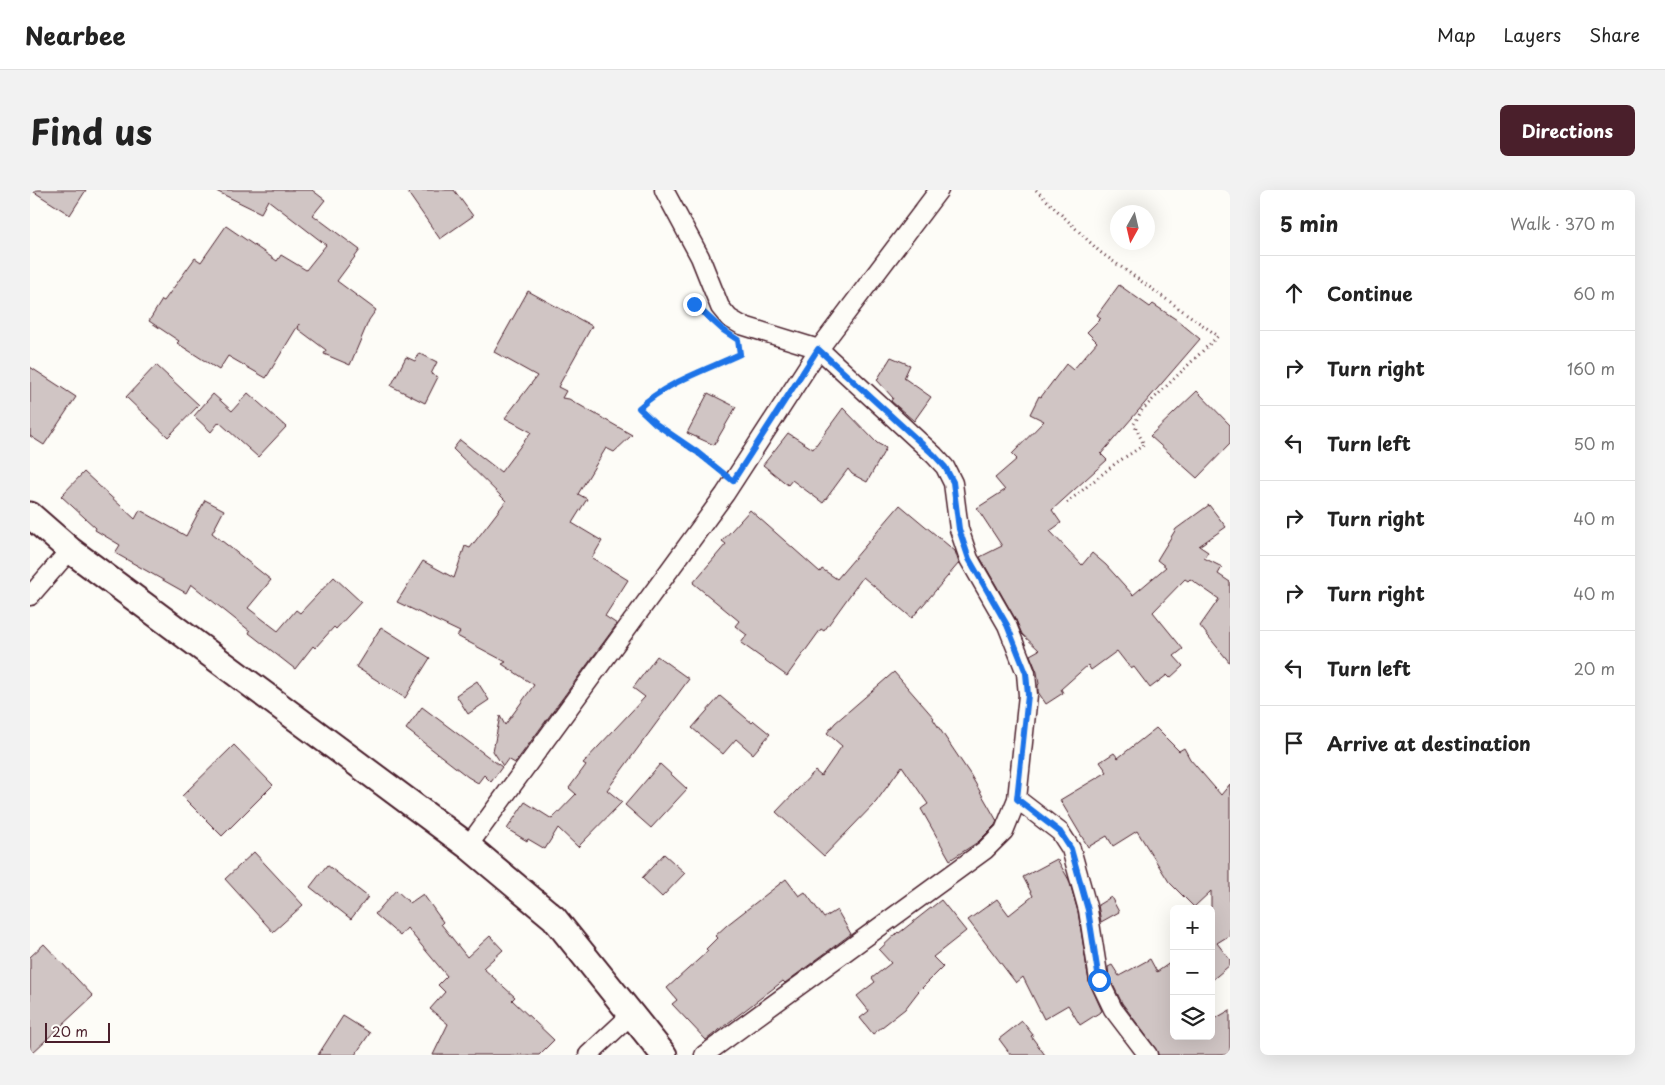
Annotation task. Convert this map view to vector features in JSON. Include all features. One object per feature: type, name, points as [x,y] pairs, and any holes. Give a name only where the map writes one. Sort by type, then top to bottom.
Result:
[{"type":"main road","points":[[30,515],[70,550],[468,846],[554,918],[664,1055]]},
{"type":"street","points":[[664,190],[700,256],[720,307],[729,318],[741,326],[818,349],[945,467],[953,482],[959,529],[969,559],[1007,625],[1026,673],[1028,695],[1017,799],[1004,831],[986,850],[704,1055]]},
{"type":"street","points":[[468,846],[733,481],[818,349],[940,190]]},
{"type":"street","points":[[30,596],[70,550]]},
{"type":"street","points":[[1017,799],[1060,832],[1071,849],[1088,910],[1099,980],[1113,1009],[1148,1055]]},
{"type":"street","points":[[588,1055],[632,1014]]},
{"type":"path","points":[[1036,190],[1100,252],[1218,336],[1142,410],[1134,424],[1144,444],[1116,463],[1064,505]]},
{"type":"path","points":[[694,289],[694,304],[701,310]]},
{"type":"path","points":[[733,481],[697,452],[656,424],[639,408],[649,399],[676,383],[740,354],[738,340]]},
{"type":"building","points":[[31,190],[86,190],[70,215]]},
{"type":"building","points":[[214,190],[312,190],[325,200],[313,215],[360,250],[337,281],[376,310],[369,320],[350,365],[324,354],[326,350],[298,329],[299,324],[266,378],[228,356],[219,370],[177,343],[179,341],[149,321],[162,300],[164,301],[195,258],[201,262],[226,226],[277,261],[281,255],[306,270],[326,245],[268,200],[261,213]]},
{"type":"building","points":[[406,190],[454,190],[473,216],[440,239]]},
{"type":"building","points":[[1119,285],[1150,307],[1153,304],[1177,320],[1200,339],[1101,454],[1107,460],[1052,510],[1061,523],[1050,531],[1082,565],[1092,553],[1106,565],[1133,595],[1166,567],[1157,560],[1176,529],[1209,505],[1226,527],[1199,546],[1208,552],[1204,558],[1222,567],[1218,574],[1230,582],[1230,663],[1200,626],[1219,599],[1190,579],[1188,581],[1185,579],[1153,612],[1183,649],[1174,656],[1183,666],[1170,678],[1167,675],[1150,688],[1134,667],[1131,669],[1117,651],[1091,670],[1088,665],[1061,689],[1063,693],[1046,704],[1038,692],[1037,672],[1030,655],[1039,650],[1022,634],[980,557],[1002,546],[977,508],[1005,490],[995,478],[1017,459],[1012,454],[1044,421],[1030,414],[1039,396],[1041,397],[1066,364],[1073,370],[1097,342],[1087,332],[1101,318],[1097,315]]},
{"type":"building","points":[[528,291],[592,326],[558,387],[566,391],[562,398],[569,399],[632,435],[614,452],[606,448],[578,494],[587,499],[572,523],[602,541],[592,558],[628,580],[605,616],[617,624],[515,763],[508,759],[503,766],[493,751],[500,716],[505,725],[534,685],[502,664],[506,662],[457,636],[460,632],[397,602],[423,561],[454,578],[465,546],[470,548],[506,501],[453,449],[460,440],[501,472],[531,432],[505,418],[537,376],[494,352]]},
{"type":"building","points":[[419,353],[437,362],[431,374],[438,377],[425,403],[391,386],[406,357],[415,361]]},
{"type":"building","points":[[891,357],[910,365],[904,378],[931,397],[914,421],[891,401],[893,398],[877,380]]},
{"type":"building","points":[[156,365],[199,405],[168,437],[126,397]]},
{"type":"building","points":[[30,367],[76,397],[44,445],[30,436]]},
{"type":"building","points":[[1197,391],[1230,425],[1230,444],[1197,478],[1150,436]]},
{"type":"building","points":[[248,393],[286,427],[258,457],[219,422],[211,432],[194,416],[213,394],[232,411]]},
{"type":"building","points":[[708,393],[736,407],[714,445],[687,433]]},
{"type":"building","points":[[843,408],[877,443],[886,448],[867,482],[852,474],[848,469],[823,503],[792,480],[788,485],[763,465],[788,433],[813,449]]},
{"type":"building","points":[[84,472],[135,519],[140,510],[186,536],[205,500],[224,510],[212,533],[271,580],[248,608],[278,631],[296,610],[300,613],[334,577],[361,602],[336,629],[334,627],[315,648],[313,646],[295,669],[191,584],[186,593],[115,553],[120,545],[95,530],[96,528],[61,496]]},
{"type":"building","points":[[900,505],[955,551],[959,563],[912,618],[863,577],[824,631],[821,629],[787,676],[741,643],[747,635],[735,626],[739,621],[693,583],[726,544],[722,541],[750,510],[820,572],[822,569],[837,579]]},
{"type":"building","points":[[381,627],[430,658],[405,698],[356,667]]},
{"type":"building","points":[[657,656],[689,679],[607,790],[622,802],[578,847],[558,828],[545,849],[507,829],[525,802],[552,819],[576,794],[569,788],[586,765],[583,763],[645,697],[633,688]]},
{"type":"building","points":[[894,672],[934,718],[997,821],[978,842],[950,860],[921,809],[928,804],[902,766],[876,802],[824,856],[776,812],[815,771],[821,776],[842,746],[827,733],[835,723]]},
{"type":"building","points":[[477,681],[489,700],[468,714],[456,695]]},
{"type":"building","points":[[720,696],[752,723],[754,721],[770,734],[753,754],[736,739],[723,754],[692,728]]},
{"type":"building","points":[[422,707],[502,767],[491,782],[484,775],[478,783],[468,777],[406,729]]},
{"type":"building","points":[[1156,728],[1179,751],[1184,748],[1190,759],[1221,795],[1230,784],[1230,935],[1217,943],[1230,960],[1230,965],[1215,978],[1215,905],[1211,905],[1211,891],[1196,905],[1192,905],[1169,882],[1137,831],[1113,846],[1107,836],[1088,847],[1060,800],[1107,772],[1100,762],[1114,753],[1118,758]]},
{"type":"building","points":[[234,745],[273,785],[222,836],[182,796]]},
{"type":"building","points":[[660,764],[687,789],[651,828],[625,805]]},
{"type":"building","points":[[254,852],[303,905],[273,932],[225,879]]},
{"type":"building","points":[[664,854],[685,873],[662,897],[642,878]]},
{"type":"building","points":[[1057,859],[1069,880],[1078,912],[1089,982],[1102,1011],[1080,1025],[1068,1005],[1044,1019],[1023,977],[1016,983],[968,920],[997,899],[1009,915],[1033,896],[1023,877]]},
{"type":"building","points":[[327,865],[368,897],[351,919],[310,887]]},
{"type":"building","points":[[786,879],[799,896],[805,892],[824,918],[837,910],[851,934],[785,983],[783,981],[706,1040],[672,1004],[677,1000],[667,988],[708,951],[706,949],[717,938],[715,936],[727,925]]},
{"type":"building","points":[[396,890],[410,903],[423,894],[443,922],[441,924],[467,957],[490,936],[503,950],[483,968],[515,997],[512,1000],[554,1040],[539,1055],[433,1055],[448,1024],[430,1009],[445,992],[438,985],[447,976],[407,928],[400,936],[375,914]]},
{"type":"building","points":[[1111,897],[1119,912],[1101,922],[1098,905]]},
{"type":"building","points":[[941,900],[966,931],[933,957],[943,967],[918,992],[905,1009],[873,1034],[860,1018],[869,1011],[857,996],[875,982],[872,978],[891,963],[879,950],[898,932]]},
{"type":"building","points":[[44,944],[93,996],[30,1055],[30,957]]},
{"type":"building","points":[[1150,959],[1157,972],[1170,963],[1170,1040],[1215,1040],[1215,1019],[1230,1010],[1230,1055],[1158,1055],[1156,1049],[1122,1003],[1109,977],[1108,967],[1112,965],[1119,976]]},
{"type":"building","points":[[343,1016],[370,1033],[355,1055],[318,1055]]},
{"type":"building","points":[[1022,1021],[1045,1055],[1011,1055],[999,1039]]},
{"type":"route","points":[[694,304],[723,330],[738,340],[740,354],[676,383],[649,399],[639,408],[656,424],[697,452],[733,481],[818,349],[945,467],[953,482],[959,529],[969,559],[1007,625],[1026,673],[1028,695],[1017,799],[1060,832],[1071,849],[1088,910],[1099,980]]}]
